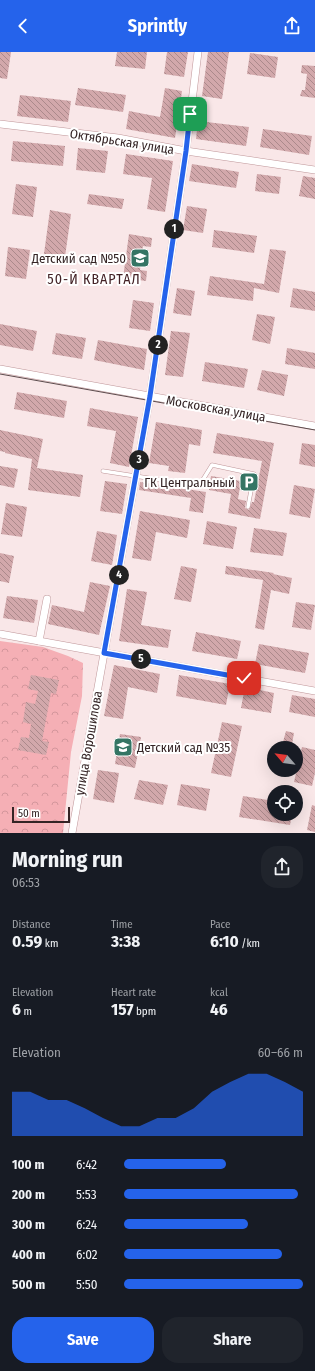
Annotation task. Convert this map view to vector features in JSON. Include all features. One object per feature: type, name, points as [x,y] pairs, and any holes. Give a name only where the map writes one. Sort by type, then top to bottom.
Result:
[{"type":"street","name":"улица Ворошилова","points":[[72,833],[150,396],[186,151],[198,52]]},
{"type":"street","name":"Октябрьская улица","points":[[0,124],[118,138],[186,151],[315,170]]},
{"type":"street","name":"Московская улица","points":[[0,369],[315,426]]},
{"type":"street","points":[[39,641],[47,599]]},
{"type":"street","points":[[0,634],[315,691]]},
{"type":"lane","points":[[103,471],[199,486],[212,465],[254,474],[248,508]]},
{"type":"green space","points":[[0,641],[43,647],[83,663],[82,696],[71,752],[63,833],[0,833]]},
{"type":"building","points":[[0,52],[11,52],[7,79],[0,78]]},
{"type":"building","points":[[117,52],[147,52],[145,69],[115,66]]},
{"type":"building","points":[[167,52],[188,52],[184,77],[164,74]]},
{"type":"building","points":[[208,52],[229,52],[222,99],[202,96]]},
{"type":"building","points":[[250,53],[278,57],[275,78],[247,74]]},
{"type":"building","points":[[302,65],[315,66],[315,98],[300,96],[302,90],[305,90],[307,74],[301,73]]},
{"type":"building","points":[[78,88],[126,95],[123,112],[75,105]]},
{"type":"building","points":[[165,88],[182,91],[175,138],[126,129],[129,111],[160,117]]},
{"type":"building","points":[[20,95],[71,101],[68,122],[17,116]]},
{"type":"building","points":[[198,121],[249,127],[246,146],[196,139]]},
{"type":"building","points":[[263,129],[312,136],[309,155],[260,147]]},
{"type":"building","points":[[13,141],[65,146],[63,166],[11,161]]},
{"type":"building","points":[[78,148],[108,151],[105,173],[76,170]]},
{"type":"building","points":[[126,154],[173,161],[165,212],[147,209],[152,178],[123,174]]},
{"type":"building","points":[[192,164],[239,172],[236,188],[189,181]]},
{"type":"building","points":[[257,174],[281,177],[279,194],[255,191]]},
{"type":"building","points":[[303,176],[315,178],[315,199],[299,196]]},
{"type":"building","points":[[16,184],[37,187],[33,217],[12,214]]},
{"type":"building","points":[[89,194],[124,199],[122,209],[87,204]]},
{"type":"building","points":[[187,206],[207,209],[203,233],[183,230]]},
{"type":"building","points":[[50,210],[71,214],[64,264],[43,261]]},
{"type":"building","points":[[214,230],[257,236],[254,253],[212,247]]},
{"type":"building","points":[[129,234],[152,238],[151,247],[143,246],[140,270],[147,271],[146,281],[123,278]]},
{"type":"building","points":[[8,247],[30,250],[26,279],[5,276]]},
{"type":"building","points":[[270,249],[286,251],[279,293],[254,288],[253,301],[207,295],[210,276],[264,284]]},
{"type":"building","points":[[177,288],[195,291],[191,316],[173,313]]},
{"type":"building","points":[[293,288],[315,292],[315,311],[290,307]]},
{"type":"building","points":[[133,300],[154,303],[150,331],[129,328]]},
{"type":"building","points":[[257,314],[275,317],[270,344],[252,340]]},
{"type":"building","points":[[0,324],[37,331],[33,351],[0,345]]},
{"type":"building","points":[[171,331],[190,333],[183,377],[165,375]]},
{"type":"building","points":[[56,333],[86,338],[82,359],[52,354]]},
{"type":"building","points":[[98,340],[147,349],[144,370],[94,360]]},
{"type":"building","points":[[287,348],[315,353],[315,369],[285,364]]},
{"type":"building","points":[[205,362],[248,369],[244,388],[202,381]]},
{"type":"building","points":[[262,370],[288,375],[284,396],[257,390]]},
{"type":"building","points":[[17,392],[67,401],[64,418],[14,409]]},
{"type":"building","points":[[90,408],[138,417],[129,467],[110,463],[116,431],[87,426]]},
{"type":"building","points":[[156,422],[202,430],[200,446],[189,444],[185,473],[168,471],[169,466],[149,463]]},
{"type":"building","points":[[0,430],[43,439],[37,468],[83,475],[80,497],[28,490],[32,459],[0,451]]},
{"type":"building","points":[[217,433],[274,443],[260,519],[228,513],[231,494],[209,490],[211,476],[241,481],[238,499],[246,501],[245,508],[249,510],[252,502],[254,502],[262,461],[213,453]]},
{"type":"building","points":[[302,443],[315,445],[315,467],[299,464]]},
{"type":"building","points":[[0,466],[18,469],[14,488],[0,485]]},
{"type":"building","points":[[105,481],[127,484],[122,514],[100,511]]},
{"type":"building","points":[[140,482],[206,492],[203,513],[189,511],[191,498],[139,490]]},
{"type":"building","points":[[294,485],[315,489],[310,518],[289,514]]},
{"type":"building","points":[[6,503],[27,507],[22,537],[1,534]]},
{"type":"building","points":[[140,511],[190,520],[187,538],[156,532],[151,561],[132,558]]},
{"type":"building","points":[[207,521],[237,527],[233,549],[203,544]]},
{"type":"building","points":[[254,528],[287,533],[283,556],[250,552]]},
{"type":"building","points":[[97,531],[117,535],[112,565],[91,561]]},
{"type":"building","points":[[0,553],[14,556],[9,583],[0,581]]},
{"type":"building","points":[[181,566],[197,569],[191,602],[174,599]]},
{"type":"building","points":[[226,566],[274,573],[273,574],[292,578],[289,594],[271,590],[264,630],[255,628],[263,580],[225,574]]},
{"type":"building","points":[[90,582],[110,586],[99,635],[48,624],[52,605],[84,612]]},
{"type":"building","points":[[127,589],[147,592],[141,625],[171,630],[168,648],[119,641]]},
{"type":"building","points":[[7,596],[38,600],[34,623],[3,618]]},
{"type":"building","points":[[296,602],[315,605],[311,630],[292,627]]},
{"type":"building","points":[[196,632],[241,641],[237,659],[192,651]]},
{"type":"building","points":[[259,644],[309,653],[305,673],[255,664]]},
{"type":"building","points":[[114,665],[160,674],[157,693],[128,687],[123,719],[104,716]]},
{"type":"building","points":[[31,675],[59,680],[56,694],[51,693],[42,741],[49,742],[46,755],[18,750],[21,737],[29,738],[31,724],[23,722],[26,702],[35,704],[38,691],[28,689]]},
{"type":"building","points":[[179,675],[230,684],[226,705],[176,696]]},
{"type":"building","points":[[245,687],[274,693],[271,713],[241,708]]},
{"type":"building","points":[[292,695],[315,699],[315,717],[289,712]]},
{"type":"building","points":[[222,722],[242,726],[231,777],[211,773]]},
{"type":"building","points":[[286,731],[294,733],[293,741],[283,741]]},
{"type":"building","points":[[120,734],[141,737],[135,768],[115,764]]},
{"type":"building","points":[[303,747],[315,750],[315,773],[312,786],[294,782],[295,777],[303,777]]},
{"type":"building","points":[[98,770],[119,773],[114,803],[93,799]]},
{"type":"building","points":[[139,780],[168,785],[163,805],[134,799]]},
{"type":"building","points":[[181,784],[210,789],[206,811],[177,805]]},
{"type":"building","points":[[243,796],[267,800],[267,821],[291,821],[290,825],[239,817]]},
{"type":"building","points":[[312,805],[315,806],[315,832],[307,830]]},
{"type":"tram line","points":[[0,374],[315,430]]},
{"type":"place","name":"Детский сад №50","points":[[140,258]]},
{"type":"place","name":"ГК Центральный","points":[[249,482]]},
{"type":"place","name":"Детский сад №35","points":[[123,747]]},
{"type":"district","name":"50-Й КВАРТАЛ","points":[[94,279]]},
{"type":"route","points":[[190,114],[186,151],[150,396],[104,653],[244,678]]}]
